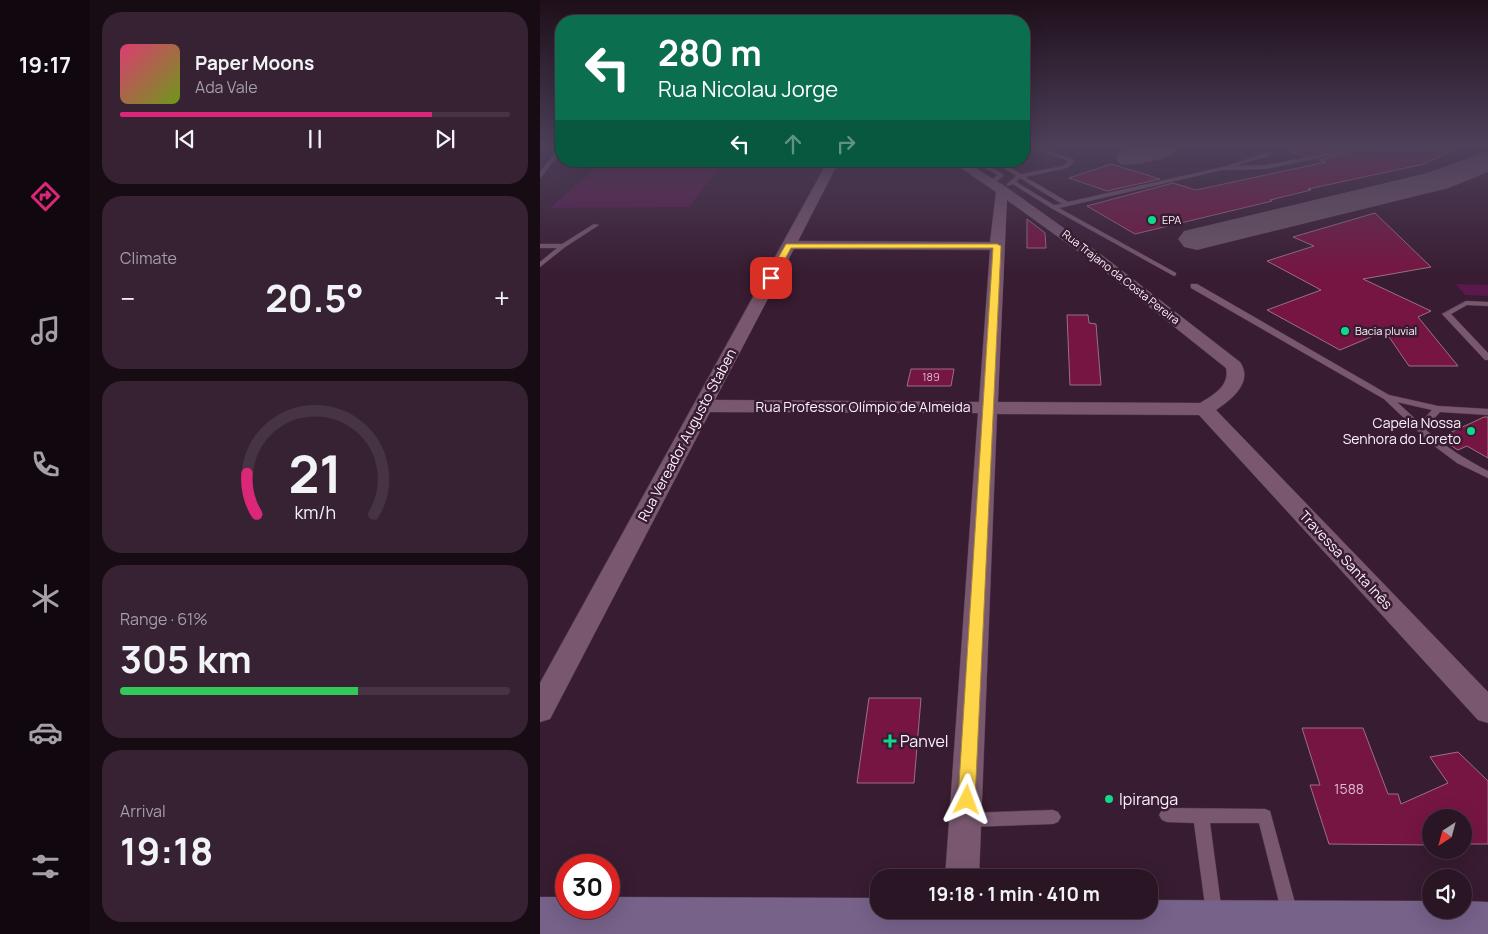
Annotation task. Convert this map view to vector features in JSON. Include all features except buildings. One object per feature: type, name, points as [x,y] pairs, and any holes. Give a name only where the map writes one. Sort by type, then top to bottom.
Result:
[{"type":"main road","points":[[540,920],[870,917]]},
{"type":"main road","points":[[1056,919],[1215,924],[1488,925]]},
{"type":"street","name":"Rua Vereador Augusto Staben","points":[[540,710],[819,190]]},
{"type":"street","points":[[963,869],[997,246],[1006,190]]},
{"type":"street","name":"Rua Trajano da Costa Pereira","points":[[1015,190],[1075,241],[1234,366],[1237,372],[1235,382],[1230,390],[1220,400],[1204,409]]},
{"type":"street","points":[[789,246],[997,246]]},
{"type":"street","name":"Rua Professor Olímpio de Almeida","points":[[702,406],[1204,409]]},
{"type":"street","name":"Travessa Santa Inês","points":[[1204,409],[1488,711]]},
{"type":"lane","points":[[1019,190],[1174,274]]},
{"type":"lane","points":[[1026,190],[1067,204]]},
{"type":"lane","points":[[1052,207],[1129,190]]},
{"type":"lane","points":[[540,265],[562,246],[596,225]]},
{"type":"lane","points":[[540,246],[562,246]]},
{"type":"lane","points":[[1194,286],[1387,397],[1420,429],[1461,461],[1488,475]]},
{"type":"lane","points":[[1488,304],[1466,304],[1446,314],[1488,358]]},
{"type":"lane","points":[[1387,397],[1438,409],[1488,412]]},
{"type":"lane","points":[[1420,429],[1438,409]]},
{"type":"lane","points":[[1167,815],[1201,817],[1265,816],[1293,924]]},
{"type":"lane","points":[[1201,817],[1215,924]]},
{"type":"lane","points":[[966,820],[1053,818]]},
{"type":"shaded area","points":[[571,190],[702,190],[689,207],[550,208]]},
{"type":"shaded area","points":[[1456,284],[1488,285],[1488,296],[1465,295]]},
{"type":"taxiway","points":[[1197,239],[1401,190]]},
{"type":"place","name":"EPA","points":[[1152,220]]},
{"type":"place","name":"Bacia pluvial","points":[[1345,331]]},
{"type":"place","name":"Capela Nossa Senhora do Loreto","points":[[1471,431]]},
{"type":"place","name":"Panvel","points":[[890,741]]},
{"type":"place","name":"Ipiranga","points":[[1109,799]]},
{"type":"route","points":[[771,278],[789,246],[997,246],[967,800]]}]
